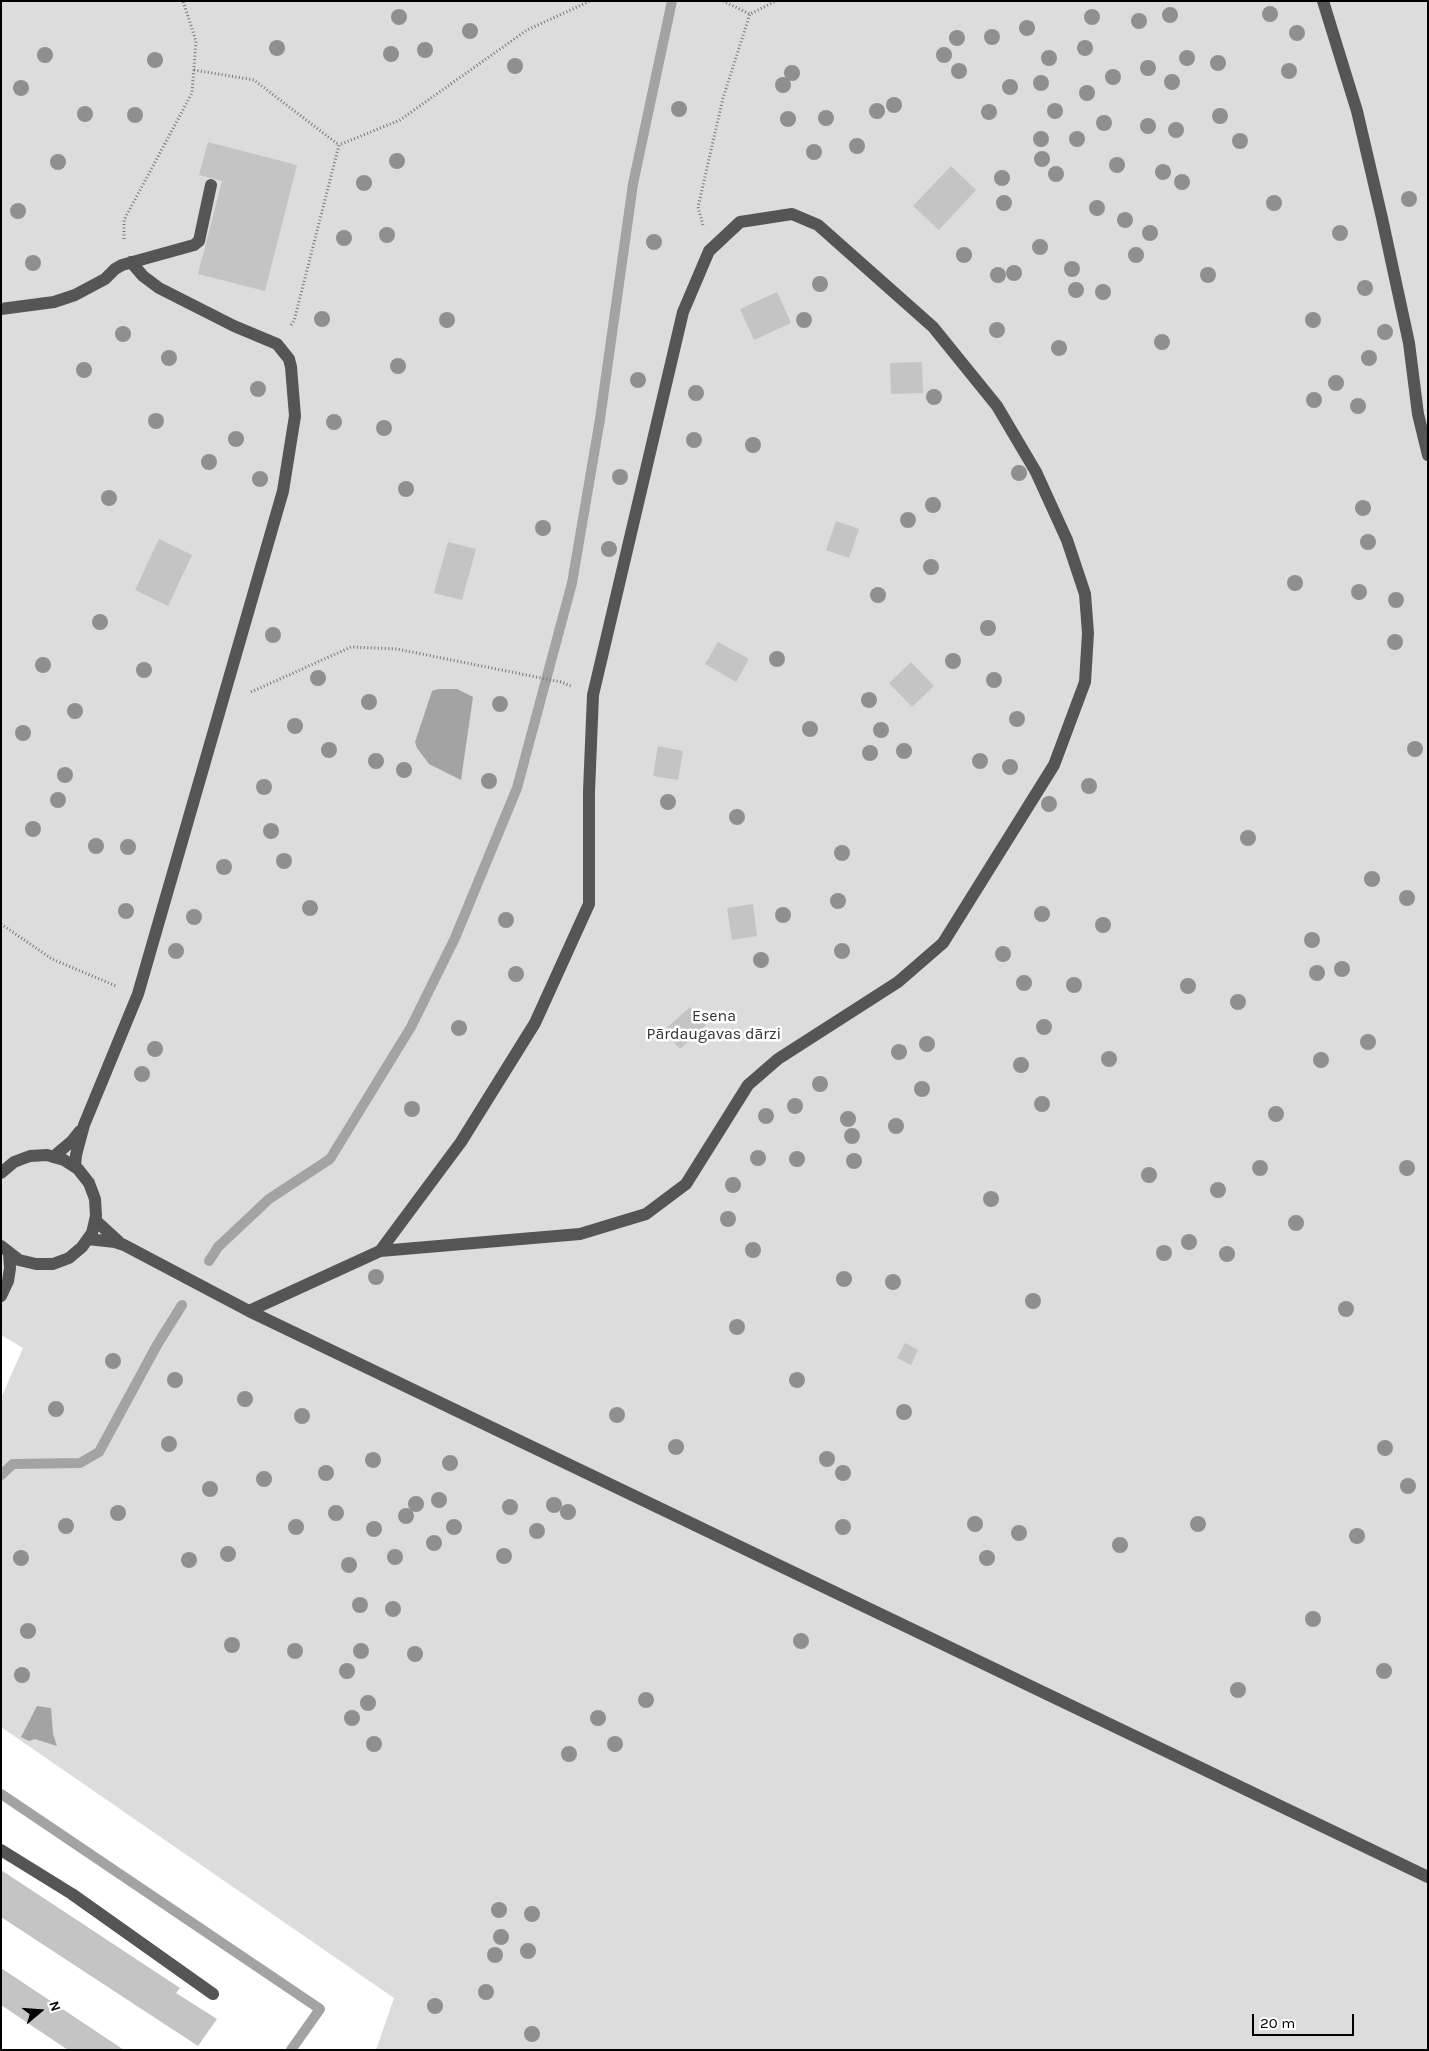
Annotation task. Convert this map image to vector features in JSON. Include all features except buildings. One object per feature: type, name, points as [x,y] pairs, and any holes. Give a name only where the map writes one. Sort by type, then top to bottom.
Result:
[{"type":"street","points":[[1323,1],[1357,111],[1370,164],[1409,343],[1418,414],[1428,454]]},
{"type":"street","points":[[1,309],[54,302],[75,295],[105,280],[115,269],[127,263],[194,245],[199,240],[211,185]]},
{"type":"street","points":[[250,1311],[380,1252],[580,1234],[646,1214],[686,1184],[748,1085],[778,1059],[898,982],[943,943],[1054,765],[1085,682],[1088,633],[1085,594],[1067,540],[1036,472],[997,406],[933,327],[818,225],[792,214],[740,222],[709,251],[682,312],[592,695],[589,791],[589,904],[535,1022],[460,1142],[380,1252]]},
{"type":"street","points":[[75,1168],[76,1155],[84,1125],[138,994],[283,491],[295,416],[289,359],[277,344],[234,326],[159,288],[127,263]]},
{"type":"street","points":[[53,1157],[72,1141],[84,1125]]},
{"type":"street","points":[[4,1170],[14,1162],[30,1156],[47,1155],[64,1160],[75,1168],[89,1183],[95,1199],[96,1216],[92,1233],[82,1247],[69,1258],[53,1264],[36,1264],[23,1261],[5,1250]]},
{"type":"street","points":[[95,1220],[104,1230],[124,1245]]},
{"type":"street","points":[[88,1239],[124,1245],[250,1311],[1428,1877]]},
{"type":"street","points":[[5,1250],[10,1268],[8,1281]]},
{"type":"street","points":[[1,1296],[8,1281],[23,1261]]},
{"type":"street","points":[[1,1850],[72,1894],[213,1994]]},
{"type":"path","points":[[127,263],[124,220],[192,93],[196,42],[182,1]]},
{"type":"path","points":[[339,145],[400,120],[527,30],[590,1]]},
{"type":"path","points":[[723,1],[750,14]]},
{"type":"path","points":[[709,251],[698,206],[723,98],[750,14],[776,1]]},
{"type":"path","points":[[194,70],[254,80],[339,145]]},
{"type":"path","points":[[277,344],[294,321],[339,145]]},
{"type":"path","points":[[222,706],[351,647],[396,649],[561,682]]},
{"type":"path","points":[[1,924],[52,959],[138,994]]},
{"type":"green space","name":"Esena Pārdaugavas dārzi","points":[[1,1],[1428,1],[1428,2050],[376,2050],[394,1998],[1,1727],[1,1398],[23,1348],[1,1335]]},
{"type":"shaded area","points":[[438,689],[457,689],[473,697],[461,780],[429,764],[417,748],[415,742],[432,691]]},
{"type":"shaded area","points":[[37,1706],[51,1708],[53,1734],[57,1746],[35,1739],[29,1741],[21,1737]]},
{"type":"waterway","points":[[209,1261],[218,1247],[269,1199],[330,1159],[411,1027],[455,938],[517,788],[572,583],[600,419],[633,184],[672,1]]},
{"type":"waterway","points":[[1,1475],[13,1464],[80,1463],[99,1452],[157,1345],[182,1305]]},
{"type":"waterway","points":[[1,1794],[320,2009],[291,2050]]}]
